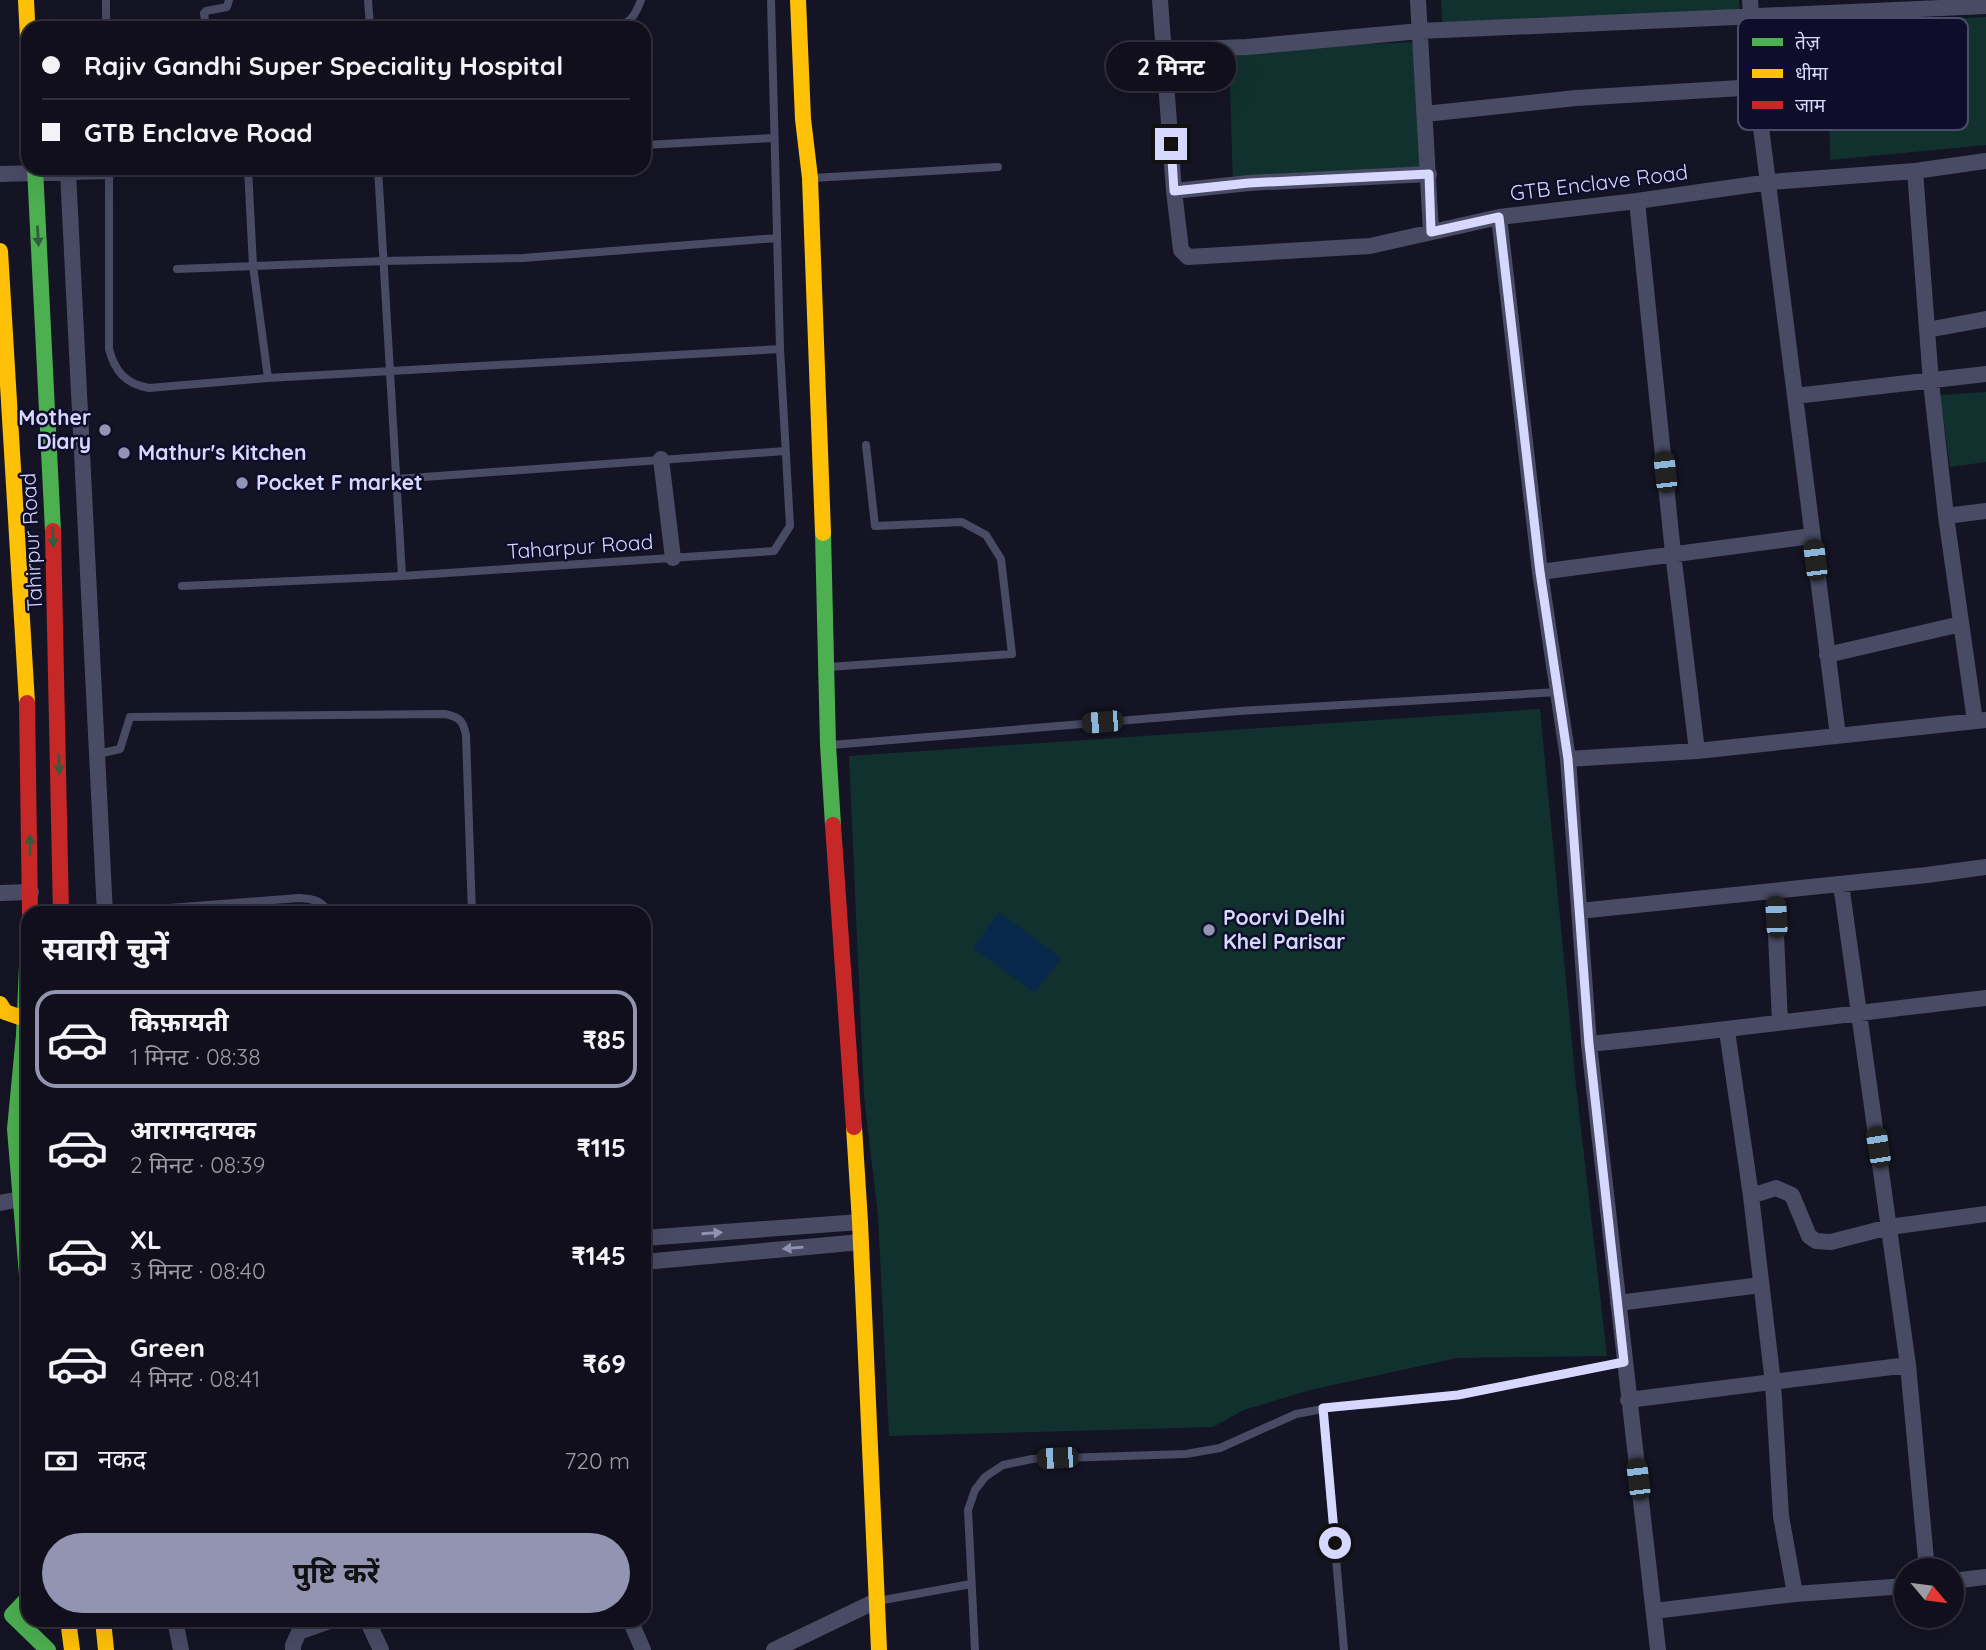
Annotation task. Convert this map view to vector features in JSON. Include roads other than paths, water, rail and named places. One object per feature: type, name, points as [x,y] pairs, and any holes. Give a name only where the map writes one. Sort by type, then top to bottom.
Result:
[{"type":"main road","points":[[26,0],[27,21]]},
{"type":"main road","points":[[798,0],[818,357],[828,745],[860,1222],[878,1650]]},
{"type":"main road","name":"Tahirpur Road","points":[[30,906],[26,659],[18,555],[34,492],[35,175]]},
{"type":"main road","name":"Tahirpur Road","points":[[0,251],[34,492],[56,584],[61,906]]},
{"type":"main road","points":[[0,1004],[5,1012],[21,1018]]},
{"type":"main road","points":[[21,1070],[15,1129],[21,1199]]},
{"type":"main road","points":[[25,1627],[48,1650]]},
{"type":"main road","points":[[69,1627],[72,1650]]},
{"type":"main road","points":[[104,1627],[106,1650]]},
{"type":"street","name":"GTB Enclave Road","points":[[1160,0],[1181,250],[1182,254],[1194,259],[1370,246],[1499,217],[1770,183],[1915,171],[1986,161]]},
{"type":"street","points":[[1418,0],[1431,232]]},
{"type":"street","points":[[1166,50],[1247,47],[1420,31],[1750,7],[1986,6]]},
{"type":"street","points":[[1425,114],[1576,98],[1738,89]]},
{"type":"street","points":[[1762,130],[1838,736]]},
{"type":"street","points":[[1568,759],[1697,751],[1980,720],[1946,516],[1931,382],[1915,171]]},
{"type":"street","points":[[0,174],[21,172]]},
{"type":"street","points":[[1174,191],[1249,183],[1429,174]]},
{"type":"street","points":[[68,175],[106,906]]},
{"type":"street","points":[[1637,201],[1673,553],[1697,751]]},
{"type":"street","points":[[1499,217],[1540,572],[1568,759],[1589,1044],[1658,1650]]},
{"type":"street","points":[[1927,330],[1986,319]]},
{"type":"street","points":[[1795,396],[1986,374]]},
{"type":"street","points":[[661,459],[673,558]]},
{"type":"street","points":[[1946,516],[1986,511]]},
{"type":"street","points":[[1540,572],[1812,536]]},
{"type":"street","points":[[1827,655],[1962,624]]},
{"type":"street","points":[[1579,911],[1986,867]]},
{"type":"street","points":[[1841,884],[1908,1365],[1926,1558]]},
{"type":"street","points":[[1774,891],[1780,1022]]},
{"type":"street","points":[[0,893],[31,892]]},
{"type":"street","points":[[1589,1044],[1727,1031],[1780,1022],[1986,998]]},
{"type":"street","points":[[1727,1031],[1751,1196],[1773,1383],[1781,1516],[1795,1594]]},
{"type":"street","points":[[0,1110],[17,1110]]},
{"type":"street","points":[[1751,1196],[1776,1188],[1792,1195],[1809,1236],[1816,1241],[1831,1242],[1889,1227],[1986,1214]]},
{"type":"street","points":[[0,1203],[21,1199]]},
{"type":"street","points":[[651,1237],[860,1222]]},
{"type":"street","points":[[651,1261],[860,1242]]},
{"type":"street","points":[[1618,1303],[1761,1285]]},
{"type":"street","points":[[1628,1400],[1908,1365]]},
{"type":"street","points":[[1964,1580],[1986,1577]]},
{"type":"street","points":[[1654,1611],[1795,1594],[1894,1587]]},
{"type":"street","points":[[774,1650],[876,1601]]},
{"type":"street","points":[[176,1627],[181,1650]]},
{"type":"street","points":[[293,1650],[299,1632],[313,1627]]},
{"type":"street","points":[[370,1627],[381,1650]]},
{"type":"street","points":[[633,1627],[643,1650]]},
{"type":"lane","points":[[106,0],[106,21]]},
{"type":"lane","points":[[205,21],[206,10],[227,7],[229,0]]},
{"type":"lane","points":[[368,0],[370,21]]},
{"type":"lane","points":[[629,21],[636,15],[641,0]]},
{"type":"lane","name":"Taharpur Road","points":[[182,586],[402,576],[774,551],[790,526],[780,349],[771,0]]},
{"type":"lane","points":[[651,145],[773,138]]},
{"type":"lane","points":[[810,178],[998,167]]},
{"type":"lane","points":[[109,175],[109,349],[112,361],[123,378],[137,386],[149,388],[268,378],[780,349]]},
{"type":"lane","points":[[248,175],[253,266],[268,378]]},
{"type":"lane","points":[[378,175],[402,576]]},
{"type":"lane","points":[[177,269],[523,258],[777,238]]},
{"type":"lane","points":[[827,667],[1012,654],[1001,559],[986,535],[962,522],[875,526],[866,445]]},
{"type":"lane","points":[[396,479],[785,451]]},
{"type":"lane","points":[[828,745],[1239,711],[1558,692]]},
{"type":"lane","points":[[98,754],[121,749],[130,717],[458,716],[464,723],[466,735],[472,906]]},
{"type":"lane","points":[[196,906],[299,898],[314,899],[325,906]]},
{"type":"lane","points":[[975,1650],[968,1510],[975,1490],[985,1477],[1003,1465],[1032,1459],[1186,1454],[1220,1448],[1296,1414],[1323,1408],[1458,1395],[1624,1362]]},
{"type":"lane","points":[[1323,1408],[1344,1650]]},
{"type":"lane","points":[[876,1601],[971,1584]]},
{"type":"water","points":[[999,912],[1061,958],[1035,993],[973,948]]},
{"type":"place","name":"Mother Diary","points":[[105,430]]},
{"type":"place","name":"Mathur's Kitchen","points":[[124,453]]},
{"type":"place","name":"Pocket F market","points":[[242,483]]},
{"type":"place","name":"Poorvi Delhi Khel Parisar","points":[[1209,930]]}]
